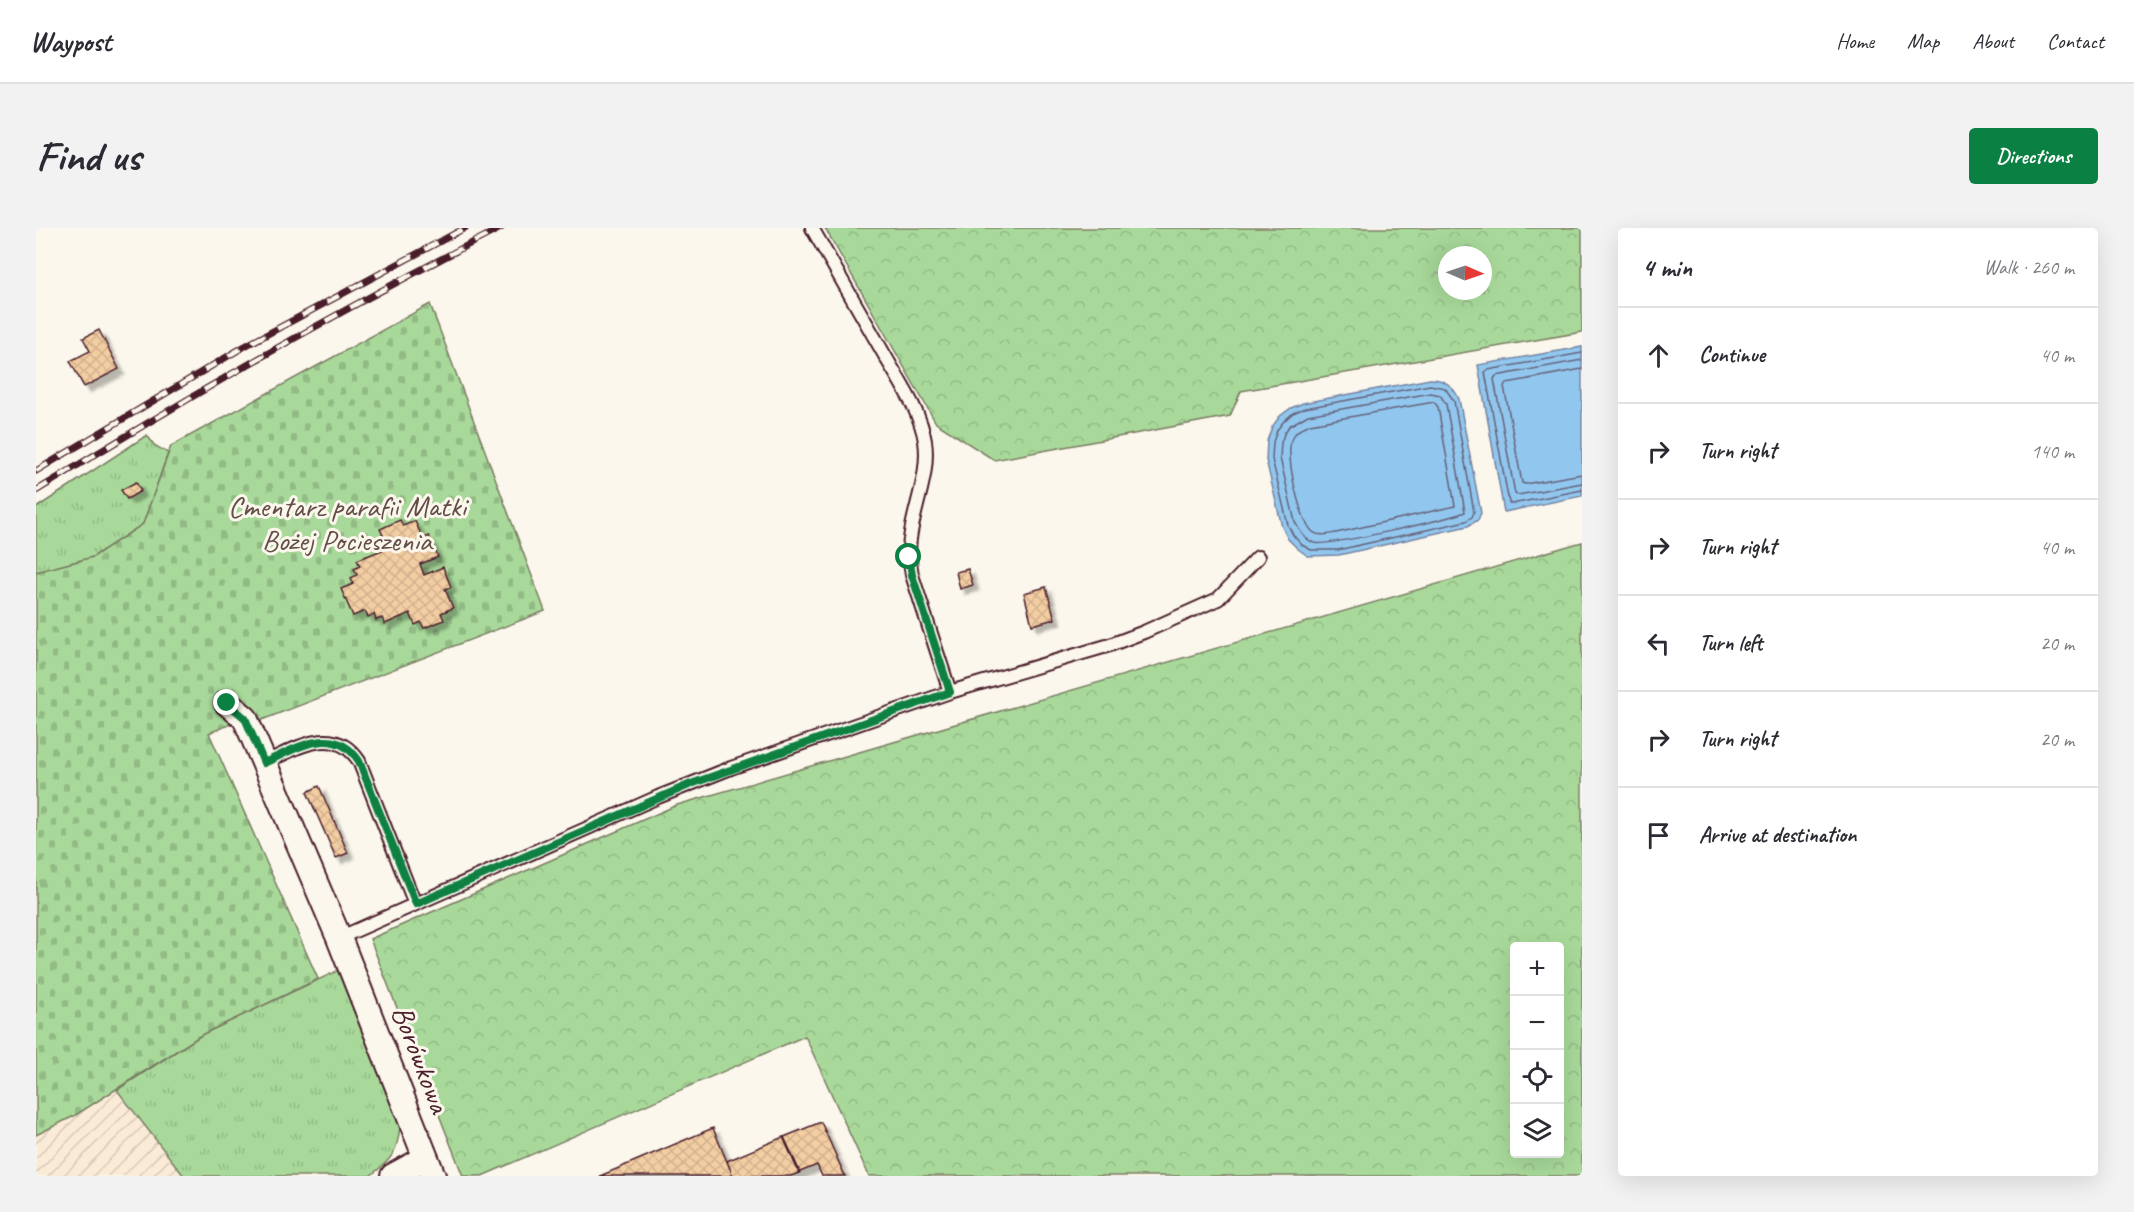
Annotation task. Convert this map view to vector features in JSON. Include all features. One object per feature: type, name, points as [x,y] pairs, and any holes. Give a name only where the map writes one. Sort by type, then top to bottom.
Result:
[{"type":"street","name":"Borówkowa","points":[[227,703],[245,718],[339,938],[429,1167]]},
{"type":"street","points":[[393,1176],[429,1167]]},
{"type":"lane","points":[[812,228],[906,392],[925,440],[924,478],[910,540],[909,557],[912,575],[950,692]]},
{"type":"lane","points":[[339,938],[691,784],[950,692],[1110,645],[1144,632],[1218,599],[1258,557]]},
{"type":"lane","points":[[264,763],[306,744],[324,740],[340,742],[352,749],[359,761],[416,904]]},
{"type":"shaded area","points":[[117,1090],[184,1176],[36,1176],[36,1135],[74,1116]]},
{"type":"green space","points":[[825,228],[1582,228],[1582,332],[1241,391],[1230,416],[994,460],[936,423]]},
{"type":"green space","name":"Cmentarz parafii Matki Bożej Pocieszenia","points":[[430,304],[545,611],[262,720],[255,714],[209,733],[318,979],[203,1034],[74,1116],[36,1135],[36,572],[93,557],[143,524],[171,446]]},
{"type":"green space","points":[[147,435],[154,445],[168,453],[143,524],[93,557],[36,572],[36,508]]},
{"type":"green space","points":[[1582,542],[1582,1176],[869,1176],[805,1036],[482,1176],[463,1176],[370,939],[677,805]]},
{"type":"green space","points":[[339,970],[400,1127],[392,1156],[370,1176],[184,1176],[117,1090],[203,1034]]},
{"type":"water","points":[[1582,347],[1582,496],[1504,512],[1478,365]]},
{"type":"water","points":[[1430,379],[1448,384],[1459,399],[1481,513],[1478,520],[1468,526],[1339,555],[1308,556],[1298,549],[1288,539],[1282,527],[1266,460],[1267,441],[1272,427],[1280,416],[1303,403]]},
{"type":"building","points":[[99,330],[119,369],[84,387],[70,361],[90,351],[83,338]]},
{"type":"building","points":[[136,482],[141,491],[127,499],[121,490]]},
{"type":"building","points":[[400,520],[403,526],[415,521],[423,539],[429,536],[438,557],[420,564],[424,575],[443,567],[451,587],[445,589],[453,608],[441,613],[444,620],[424,628],[421,622],[415,625],[410,613],[385,624],[382,618],[376,620],[374,614],[368,617],[365,611],[353,616],[341,589],[353,584],[351,578],[357,575],[354,569],[360,566],[357,560],[382,550],[377,537],[383,535],[380,529]]},
{"type":"building","points":[[968,569],[973,585],[960,589],[956,572]]},
{"type":"building","points":[[1046,587],[1055,619],[1032,625],[1024,593]]},
{"type":"building","points":[[319,786],[348,853],[336,858],[307,792]]},
{"type":"building","points":[[821,1122],[845,1176],[822,1176],[817,1165],[800,1172],[784,1137]]},
{"type":"building","points":[[713,1128],[733,1176],[600,1176]]},
{"type":"building","points":[[783,1137],[799,1173],[791,1176],[733,1176],[727,1161]]},
{"type":"railway","points":[[36,471],[245,346],[465,228]]},
{"type":"railway","points":[[36,491],[266,355],[382,290],[501,228]]},
{"type":"route","points":[[227,703],[245,718],[264,763],[306,744],[324,740],[340,742],[352,749],[359,761],[416,904],[658,797],[771,754],[950,692],[912,575],[909,557]]}]
